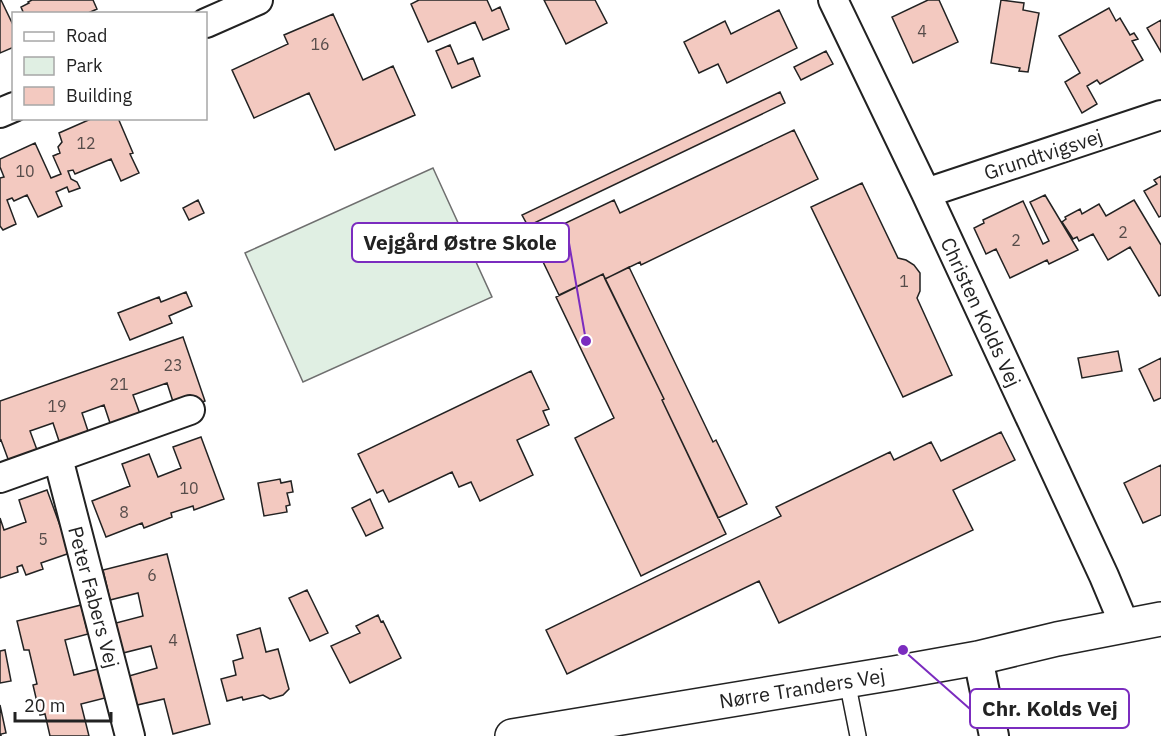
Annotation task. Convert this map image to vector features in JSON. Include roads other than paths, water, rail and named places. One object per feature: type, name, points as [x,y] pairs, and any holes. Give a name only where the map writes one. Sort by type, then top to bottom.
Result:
[{"type":"street","points":[[207,23],[258,0]]},
{"type":"street","name":"Christen Kolds Vej","points":[[833,0],[926,193],[1125,626]]},
{"type":"street","name":"Grundtvigsvej","points":[[926,193],[1161,115]]},
{"type":"street","points":[[0,478],[190,410]]},
{"type":"street","name":"Peter Fabers Vej","points":[[58,458],[130,736]]},
{"type":"street","name":"Nørre Tranders Vej","points":[[512,736],[978,658],[1057,639],[1161,620]]},
{"type":"street","points":[[978,658],[994,736]]},
{"type":"lane","points":[[847,681],[858,736]]},
{"type":"place","name":"Vejgård Østre Skole","points":[[586,341]]},
{"type":"place","name":"Chr. Kolds Vej","points":[[903,650]]}]
